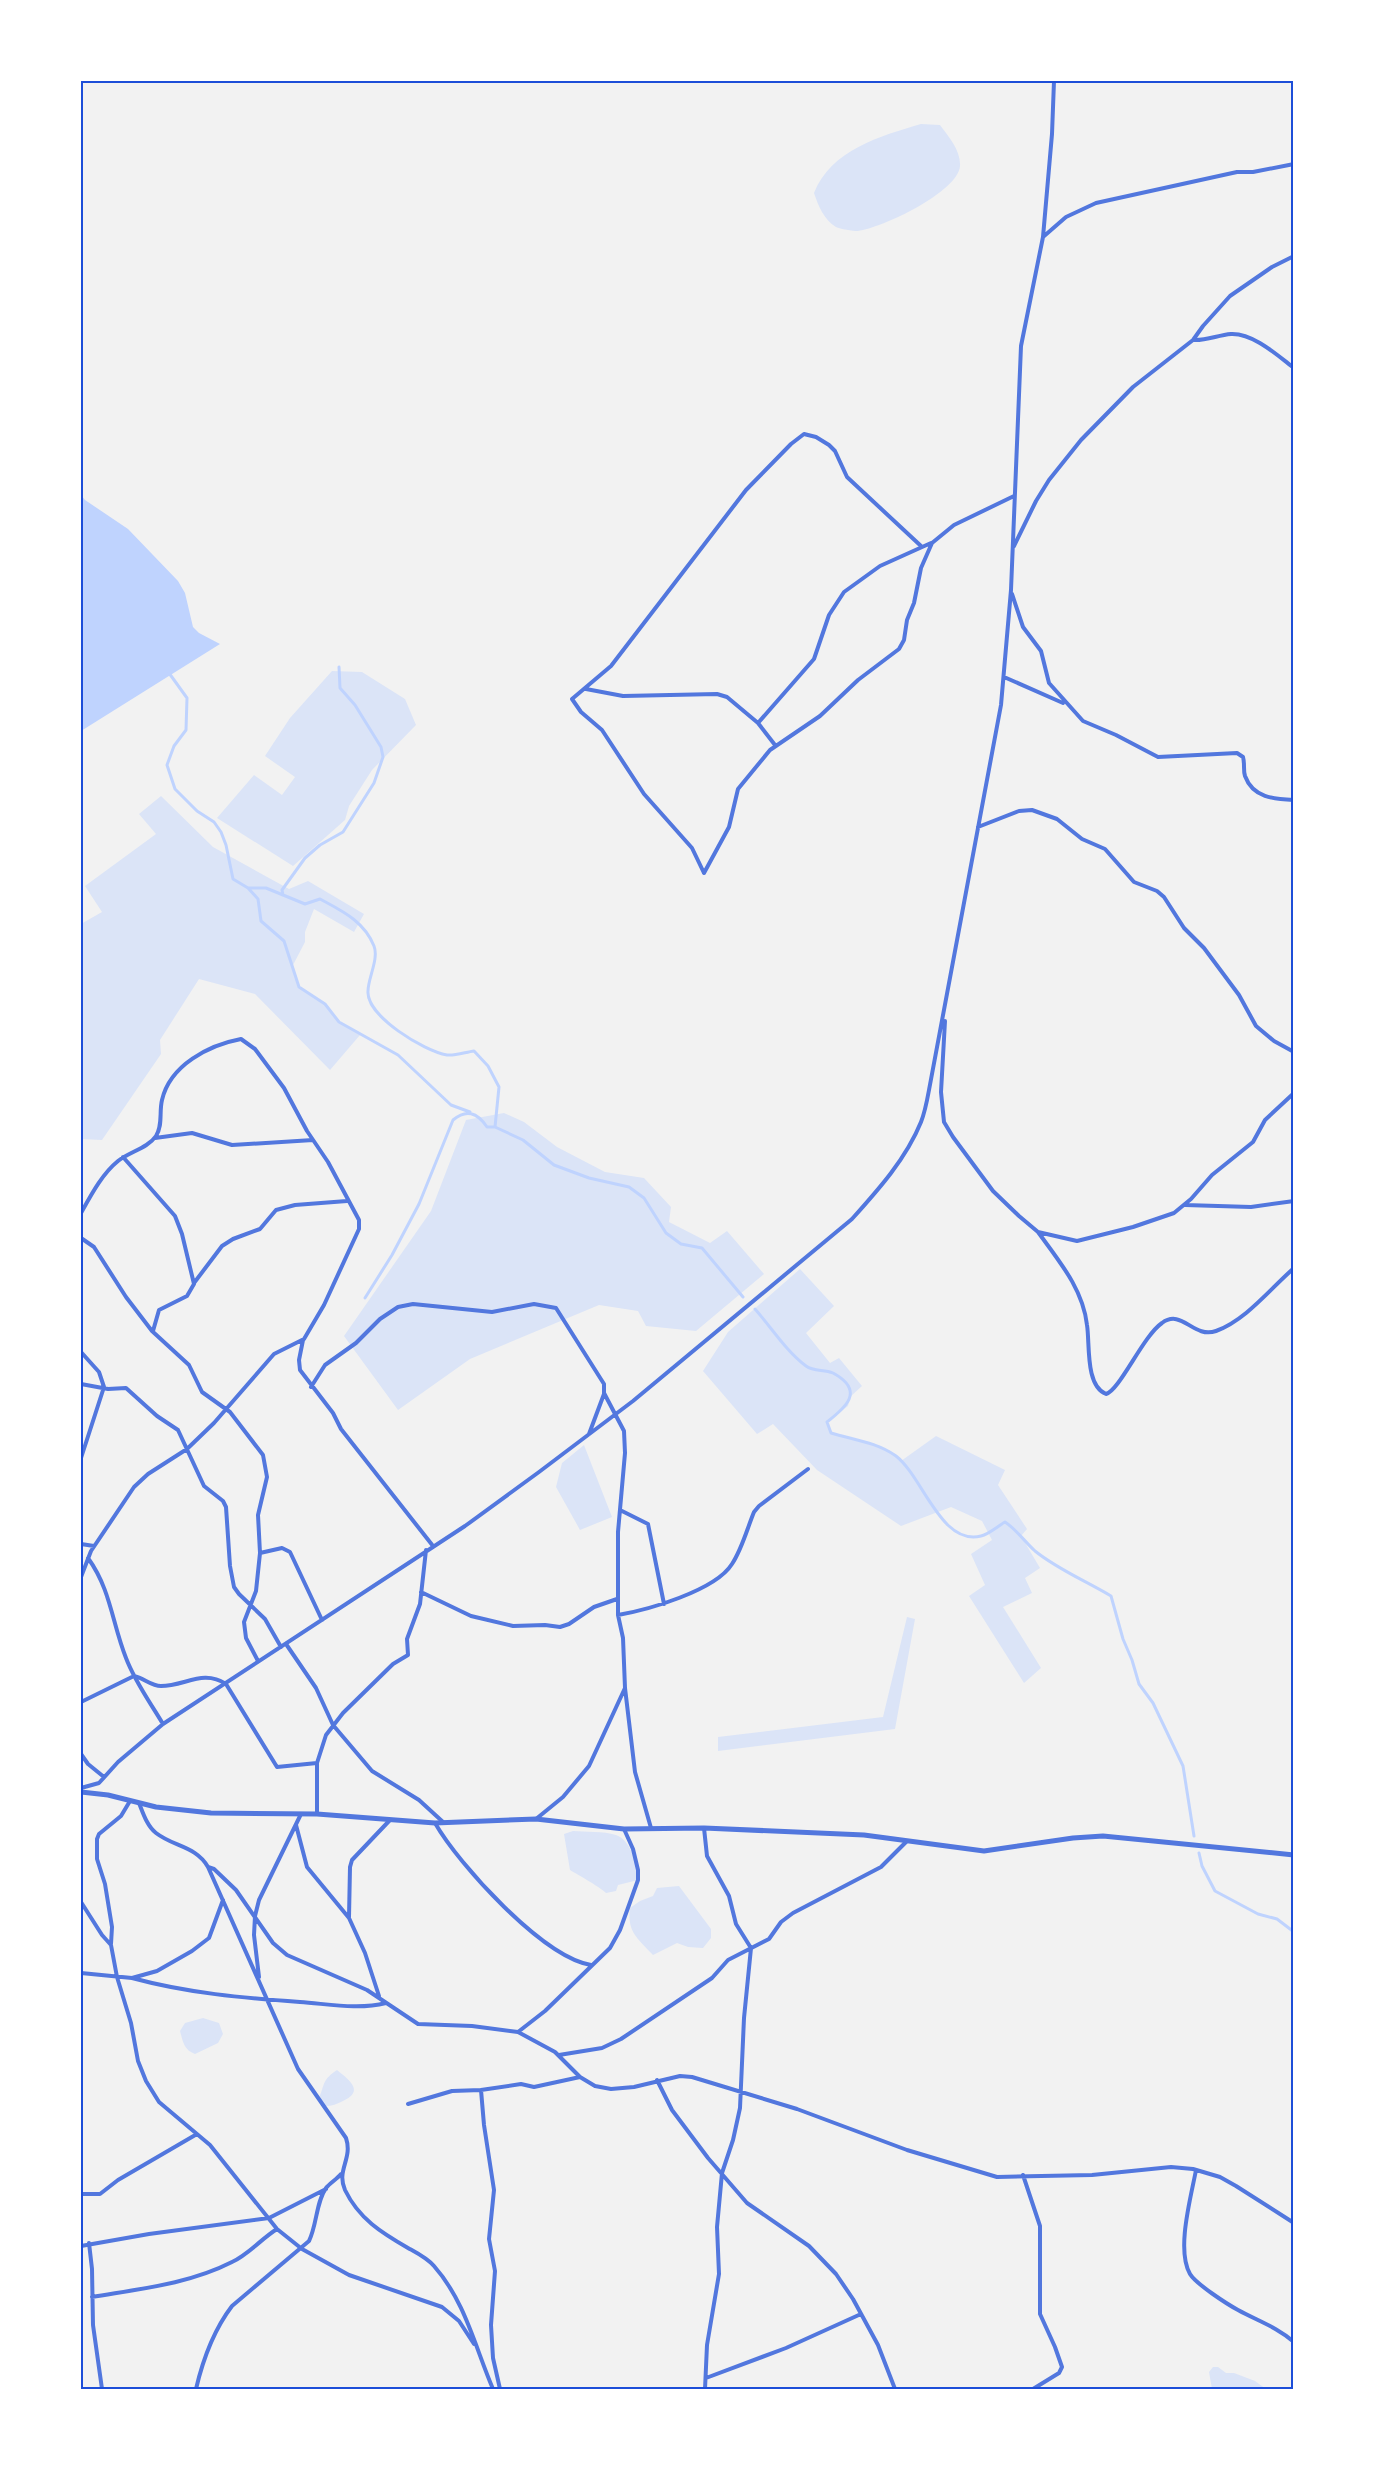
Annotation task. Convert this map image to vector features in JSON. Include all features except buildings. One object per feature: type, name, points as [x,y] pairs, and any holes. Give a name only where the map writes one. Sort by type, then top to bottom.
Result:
[{"type":"street","points":[[81,1790],[95,1785],[163,1724],[433,1546],[530,1479],[614,1415],[852,1219],[883,1185],[907,1149],[921,1122],[944,1015],[1001,705],[1011,590],[1021,346],[1043,237],[1054,81]]},
{"type":"street","points":[[1043,237],[1066,218],[1096,204],[1237,172],[1253,172],[1294,164]]},
{"type":"street","points":[[1012,549],[1036,501],[1065,458],[1133,387],[1193,340],[1230,296],[1272,267],[1294,256]]},
{"type":"street","points":[[1193,340],[1230,334],[1249,337],[1294,368]]},
{"type":"street","points":[[921,546],[847,477],[829,445],[816,437],[804,434],[791,444],[746,490],[611,666],[572,699],[602,730],[644,794],[692,848],[704,873],[729,827],[738,789],[775,745],[820,716],[858,680],[899,649],[904,640],[907,620],[914,603],[925,554],[932,543],[954,525],[1014,496]]},
{"type":"street","points":[[758,723],[814,659],[829,615],[844,592],[880,566],[932,543]]},
{"type":"street","points":[[1011,590],[1023,627],[1041,651],[1048,683],[1083,721],[1158,757],[1238,753],[1243,757],[1244,774],[1252,788],[1262,796],[1294,800]]},
{"type":"street","points":[[1004,677],[1067,705]]},
{"type":"street","points":[[585,689],[623,696],[717,694],[727,697],[758,723],[775,745]]},
{"type":"street","points":[[978,827],[1018,811],[1032,810],[1057,819],[1082,839],[1105,849],[1134,882],[1157,891],[1164,897],[1184,928],[1204,948],[1239,995],[1256,1026],[1274,1041],[1294,1052]]},
{"type":"street","points":[[944,1015],[945,1038],[941,1092],[944,1122],[959,1148],[993,1191],[1038,1232],[1073,1282],[1088,1326],[1089,1361],[1096,1385],[1102,1393],[1106,1394],[1114,1389],[1142,1344],[1155,1328],[1165,1321],[1172,1317],[1202,1333],[1215,1331],[1237,1319],[1294,1268]]},
{"type":"street","points":[[154,1138],[161,1122],[163,1097],[181,1067],[212,1048],[241,1039],[247,1041],[284,1088],[359,1220],[359,1229],[324,1305],[304,1339],[298,1365],[311,1387],[333,1413],[341,1430],[433,1546]]},
{"type":"street","points":[[1038,1232],[1083,1241],[1099,1234],[1174,1213],[1185,1205],[1212,1175],[1253,1142],[1265,1120],[1294,1093]]},
{"type":"street","points":[[81,1213],[105,1174],[123,1157],[154,1138],[192,1133],[232,1145],[313,1140]]},
{"type":"street","points":[[123,1157],[175,1216],[182,1234],[194,1284]]},
{"type":"street","points":[[152,1331],[159,1310],[187,1296],[222,1246],[233,1239],[261,1229],[276,1210],[295,1205],[347,1201]]},
{"type":"street","points":[[1185,1205],[1251,1207],[1294,1201]]},
{"type":"street","points":[[81,1238],[91,1244],[99,1254],[126,1297],[152,1331],[189,1365],[205,1395],[226,1409],[261,1452],[265,1461],[266,1487],[258,1524],[260,1553],[255,1595],[244,1616],[244,1630],[258,1661]]},
{"type":"street","points":[[311,1387],[325,1365],[356,1343],[380,1319],[398,1307],[413,1304],[492,1312],[538,1304],[552,1306],[559,1310],[570,1332],[604,1384],[604,1394],[589,1434]]},
{"type":"street","points":[[81,1577],[94,1546],[110,1526],[134,1487],[148,1474],[187,1449],[274,1354],[304,1339]]},
{"type":"street","points":[[81,1352],[99,1372],[104,1388],[81,1458]]},
{"type":"street","points":[[81,1384],[128,1389],[157,1416],[178,1430],[204,1486],[223,1501],[226,1507],[233,1583],[239,1594],[268,1623],[281,1647]]},
{"type":"street","points":[[604,1394],[624,1431],[625,1453],[616,1599],[623,1638],[625,1688],[635,1772],[651,1828]]},
{"type":"street","points":[[618,1615],[664,1604],[708,1583],[728,1570],[754,1512],[808,1469]]},
{"type":"street","points":[[620,1510],[648,1524],[664,1604]]},
{"type":"street","points":[[81,1544],[94,1546]]},
{"type":"street","points":[[260,1553],[282,1548],[290,1552],[322,1620]]},
{"type":"street","points":[[317,1814],[317,1763],[323,1741],[333,1725],[393,1664],[407,1657],[409,1652],[407,1640],[418,1611],[422,1592],[426,1550]]},
{"type":"street","points":[[88,1558],[111,1602],[119,1638],[134,1677],[163,1724]]},
{"type":"street","points":[[422,1592],[471,1616],[513,1626],[549,1625],[560,1628],[594,1607],[616,1599]]},
{"type":"street","points":[[286,1644],[316,1688],[333,1725],[376,1775],[419,1800],[444,1822]]},
{"type":"street","points":[[81,1702],[134,1677],[158,1686],[203,1676],[219,1679],[226,1684],[277,1767],[317,1763]]},
{"type":"street","points":[[536,1819],[570,1789],[589,1766],[625,1688]]},
{"type":"street","points":[[81,1754],[88,1764],[104,1777]]},
{"type":"street","points":[[81,1790],[139,1803],[211,1813],[317,1814],[435,1823],[536,1819],[624,1829],[704,1828],[864,1835],[984,1851],[1103,1836],[1294,1855]]},
{"type":"street","points":[[130,1801],[121,1816],[99,1834],[97,1858],[105,1884],[112,1927],[111,1945],[117,1977],[131,2023],[138,2061],[159,2102],[219,2154],[277,2229],[302,2248],[349,2275],[442,2307],[459,2321],[477,2349]]},
{"type":"street","points":[[139,1803],[148,1825],[157,1834],[195,1852],[208,1867],[298,2069],[346,2138],[350,2150],[342,2174],[344,2188],[357,2210],[372,2225],[422,2256],[441,2274],[466,2315],[493,2389]]},
{"type":"street","points":[[260,1984],[254,1935],[255,1916],[259,1900],[297,1825],[300,1814]]},
{"type":"street","points":[[349,1918],[352,1860],[390,1820]]},
{"type":"street","points":[[435,1823],[457,1856],[520,1921],[566,1957],[591,1965]]},
{"type":"street","points":[[297,1825],[307,1867],[349,1918],[365,1953],[380,1998]]},
{"type":"street","points":[[704,1828],[707,1856],[729,1896],[736,1924],[751,1948],[745,1997],[740,2108],[722,2173],[717,2227],[719,2274],[707,2345],[705,2389]]},
{"type":"street","points":[[518,2032],[545,2011],[610,1948],[620,1930],[638,1880],[633,1849],[624,1829]]},
{"type":"street","points":[[558,2055],[602,2048],[621,2038],[712,1978],[728,1960],[768,1939],[781,1922],[794,1913],[881,1867],[907,1841]]},
{"type":"street","points":[[208,1867],[214,1869],[236,1890],[273,1943],[287,1955],[368,1990],[418,2024],[472,2026],[518,2032],[541,2043],[558,2055],[580,2077],[595,2086],[611,2089],[634,2087],[680,2076],[692,2077],[741,2090],[907,2150],[997,2177],[1092,2175],[1171,2167],[1196,2170],[1220,2177],[1294,2223]]},
{"type":"street","points":[[132,1978],[157,1971],[192,1952],[209,1938],[223,1900]]},
{"type":"street","points":[[81,1902],[111,1945]]},
{"type":"street","points":[[81,1973],[132,1978],[202,1993],[269,2000],[344,2007],[387,2003]]},
{"type":"street","points":[[408,2104],[452,2091],[514,2085],[534,2087],[580,2077]]},
{"type":"street","points":[[657,2080],[672,2110],[708,2158],[752,2209],[809,2246],[836,2274],[878,2345],[895,2389]]},
{"type":"street","points":[[481,2090],[494,2190],[489,2239],[495,2271],[491,2325],[493,2358],[500,2389]]},
{"type":"street","points":[[81,2194],[100,2194],[118,2180],[197,2133]]},
{"type":"street","points":[[1196,2170],[1185,2241],[1186,2266],[1192,2277],[1237,2310],[1273,2326],[1294,2342]]},
{"type":"street","points":[[81,2246],[269,2218],[326,2188],[342,2174]]},
{"type":"street","points":[[1023,2175],[1040,2226],[1040,2314],[1062,2367],[1059,2373],[1033,2389]]},
{"type":"street","points":[[196,2389],[206,2353],[232,2306],[302,2248],[315,2228],[321,2198],[326,2188]]},
{"type":"street","points":[[92,2296],[166,2285],[215,2270],[242,2257],[277,2229]]},
{"type":"street","points":[[89,2243],[93,2325],[102,2389]]},
{"type":"street","points":[[706,2378],[781,2350],[861,2314]]},
{"type":"shaded area","points":[[921,124],[940,125],[956,150],[960,166],[956,176],[947,187],[900,216],[869,228],[858,231],[836,227],[832,224],[822,212],[814,193],[832,166],[858,147]]},
{"type":"shaded area","points":[[332,671],[362,672],[405,699],[416,725],[372,770],[349,806],[345,820],[293,866],[217,818],[254,775],[282,795],[295,777],[265,756],[290,718]]},
{"type":"shaded area","points":[[161,796],[213,847],[289,889],[308,881],[364,914],[354,932],[314,909],[305,932],[305,942],[292,967],[299,987],[325,1004],[339,1022],[360,1035],[330,1070],[255,994],[199,979],[160,1040],[161,1054],[102,1140],[81,1139],[81,924],[102,912],[85,886],[156,834],[139,814]]},
{"type":"shaded area","points":[[504,1113],[524,1122],[557,1147],[605,1172],[644,1178],[671,1207],[669,1222],[710,1243],[727,1231],[764,1274],[696,1331],[646,1326],[638,1311],[599,1305],[470,1359],[398,1410],[344,1336],[431,1211],[466,1120]]},
{"type":"shaded area","points":[[800,1269],[834,1306],[806,1333],[830,1363],[839,1358],[862,1386],[850,1397],[848,1406],[827,1422],[831,1433],[877,1446],[901,1461],[936,1436],[1005,1470],[998,1485],[1027,1529],[1021,1536],[1040,1568],[1025,1578],[1032,1593],[1003,1607],[1041,1668],[1024,1683],[969,1596],[985,1585],[971,1554],[992,1540],[982,1521],[951,1507],[901,1526],[817,1470],[773,1424],[757,1434],[703,1371],[728,1332]]},
{"type":"shaded area","points":[[584,1445],[612,1517],[580,1530],[556,1487],[562,1463]]},
{"type":"shaded area","points":[[907,1617],[915,1619],[895,1729],[718,1751],[718,1737],[883,1717]]},
{"type":"shaded area","points":[[573,1831],[606,1833],[621,1838],[633,1854],[638,1880],[618,1885],[616,1891],[606,1893],[570,1870],[564,1834]]},
{"type":"shaded area","points":[[679,1886],[711,1929],[711,1938],[703,1948],[688,1947],[677,1943],[653,1955],[634,1934],[630,1923],[630,1908],[653,1896],[657,1888]]},
{"type":"shaded area","points":[[203,2018],[219,2023],[223,2034],[218,2043],[195,2054],[186,2048],[180,2031],[185,2023]]},
{"type":"shaded area","points":[[337,2070],[353,2086],[353,2093],[341,2102],[325,2106],[319,2098],[323,2086]]},
{"type":"shaded area","points":[[1213,2367],[1255,2381],[1266,2389],[1212,2389],[1209,2372]]},
{"type":"water","points":[[81,495],[128,529],[178,581],[185,593],[193,627],[199,633],[220,644],[81,731]]},
{"type":"waterway","points":[[283,895],[282,890],[305,858],[320,845],[343,832],[374,783],[383,757],[381,747],[355,705],[340,688],[339,667]]},
{"type":"waterway","points":[[169,673],[187,698],[186,730],[174,746],[167,765],[175,789],[197,811],[214,822],[221,832],[233,879],[248,888],[266,888],[305,904],[320,899],[352,918],[370,937],[374,946],[375,957],[368,991],[370,1001],[376,1011],[411,1040],[437,1052],[450,1055],[474,1051],[488,1066],[499,1087],[495,1127],[523,1140],[554,1165],[589,1178],[629,1187],[644,1198],[666,1233],[681,1244],[702,1248],[743,1297]]},
{"type":"waterway","points":[[248,888],[258,899],[261,921],[284,941],[299,987],[325,1004],[339,1022],[398,1055],[451,1105],[470,1112]]},
{"type":"waterway","points":[[365,1298],[392,1255],[419,1204],[453,1120],[467,1113],[475,1115],[487,1127],[494,1127]]},
{"type":"waterway","points":[[755,1309],[785,1346],[806,1366],[833,1373],[849,1386],[850,1393],[846,1405],[827,1422],[831,1433],[873,1444],[896,1456],[906,1466],[944,1521],[955,1531],[967,1536],[981,1536],[1005,1522],[1035,1551],[1111,1596],[1139,1684],[1153,1703],[1183,1766],[1194,1836]]},
{"type":"waterway","points":[[1199,1853],[1202,1866],[1215,1891],[1258,1914],[1277,1919],[1294,1932]]}]
